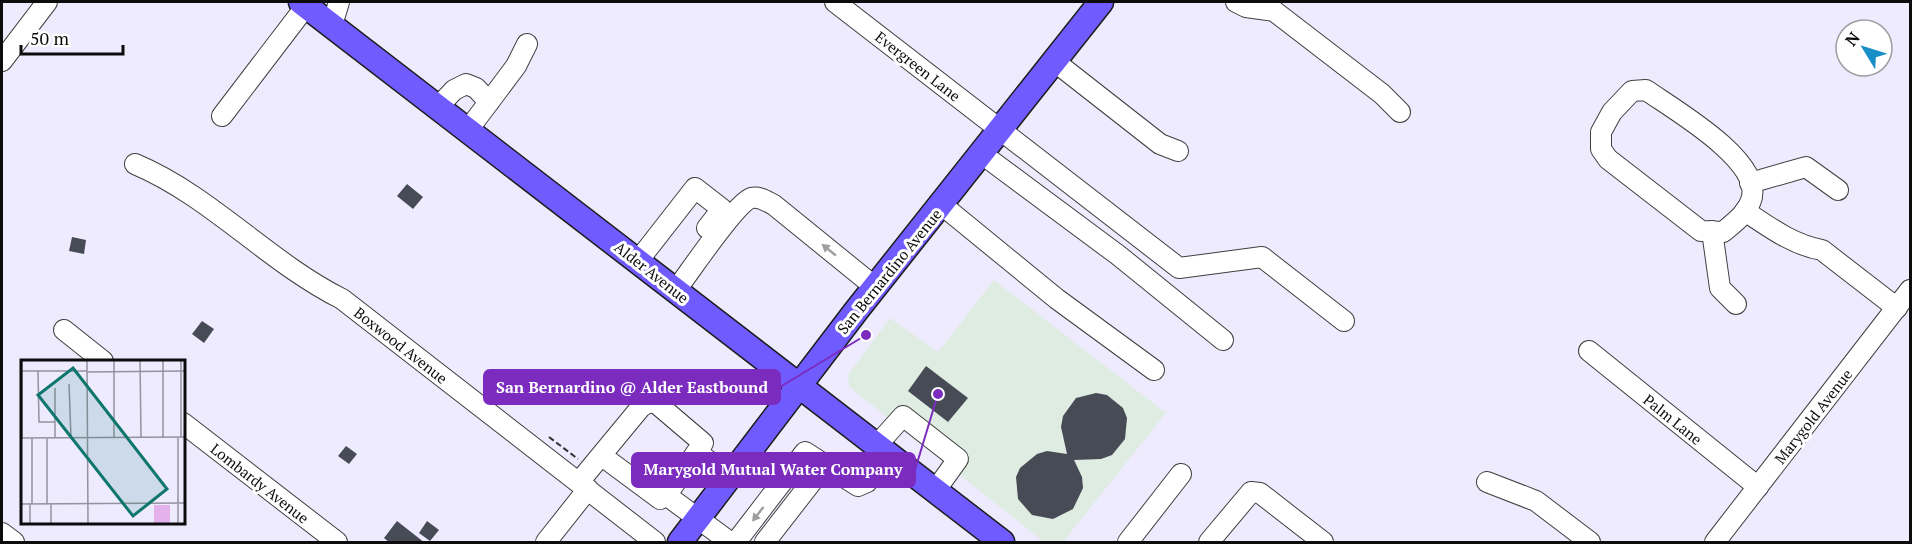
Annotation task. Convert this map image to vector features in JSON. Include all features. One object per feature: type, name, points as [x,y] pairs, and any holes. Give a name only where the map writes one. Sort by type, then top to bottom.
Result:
[{"type":"main road","name":"San Bernardino Avenue","points":[[680,543],[875,287],[1101,2]]},
{"type":"main road","name":"Alder Avenue","points":[[304,4],[800,384],[1002,543]]},
{"type":"street","points":[[2,61],[47,2]]},
{"type":"street","points":[[332,25],[339,2]]},
{"type":"street","name":"Evergreen Lane","points":[[835,2],[1179,268],[1262,258],[1344,321]]},
{"type":"street","points":[[1236,2],[1246,7],[1274,11],[1382,94],[1400,112]]},
{"type":"street","points":[[222,116],[304,4]]},
{"type":"street","points":[[468,130],[516,66],[527,44]]},
{"type":"street","points":[[1054,61],[1160,144],[1178,151]]},
{"type":"street","points":[[438,107],[454,90],[466,84],[476,88],[489,102]]},
{"type":"street","points":[[1646,90],[1735,155],[1748,172],[1752,195],[1746,212],[1723,232],[1701,231],[1608,159],[1601,149],[1601,132],[1611,112],[1632,92],[1646,90]]},
{"type":"street","points":[[982,154],[1118,255],[1223,340]]},
{"type":"street","name":"Boxwood Avenue","points":[[135,164],[166,177],[310,283],[342,299],[589,473],[655,543]]},
{"type":"street","points":[[1750,183],[1806,167],[1838,190]]},
{"type":"street","points":[[638,261],[695,188],[722,209],[693,246],[671,286]]},
{"type":"street","points":[[671,286],[736,210],[750,198],[761,198],[774,205],[875,287]]},
{"type":"street","points":[[942,205],[1057,298],[1154,370]]},
{"type":"street","points":[[1746,212],[1776,232],[1808,248],[1818,260],[1894,312]]},
{"type":"street","points":[[1712,231],[1720,288],[1736,304]]},
{"type":"street","name":"Marygold Avenue","points":[[1715,543],[1911,290]]},
{"type":"street","points":[[64,330],[102,360]]},
{"type":"street","name":"Palm Lane","points":[[1589,351],[1758,487]]},
{"type":"street","points":[[546,543],[589,473],[640,407],[652,401],[701,440],[703,447],[666,495],[656,498],[589,473]]},
{"type":"street","points":[[736,543],[806,452],[824,466],[830,467],[858,486],[867,482],[882,450],[903,416],[958,459],[935,491]]},
{"type":"street","name":"Lombardy Avenue","points":[[184,424],[337,543]]},
{"type":"street","points":[[698,453],[730,477]]},
{"type":"street","points":[[765,543],[824,466]]},
{"type":"street","points":[[1128,543],[1181,474]]},
{"type":"street","points":[[1487,482],[1536,501],[1590,543]]},
{"type":"street","points":[[1209,543],[1251,492],[1260,493],[1323,543]]},
{"type":"street","points":[[666,495],[730,543]]},
{"type":"street","points":[[2,533],[14,543]]},
{"type":"path","points":[[549,437],[589,473]]},
{"type":"shaded area","points":[[994,280],[1166,413],[1063,542],[1044,542],[849,387],[848,375],[890,318],[938,352]]},
{"type":"building","points":[[407,184],[423,197],[413,209],[397,196]]},
{"type":"building","points":[[72,237],[86,240],[84,254],[69,251]]},
{"type":"building","points":[[202,321],[214,329],[204,343],[192,334]]},
{"type":"building","points":[[926,366],[968,398],[948,422],[908,391]]},
{"type":"building","points":[[1096,393],[1107,395],[1123,408],[1127,418],[1125,439],[1112,455],[1101,459],[1074,460],[1082,477],[1083,488],[1073,509],[1053,519],[1032,515],[1018,499],[1016,477],[1020,468],[1037,454],[1047,451],[1067,454],[1061,427],[1063,416],[1076,398]]},
{"type":"building","points":[[346,446],[357,454],[349,464],[338,456]]},
{"type":"building","points":[[397,521],[425,543],[390,543],[384,538]]},
{"type":"building","points":[[427,521],[439,530],[430,541],[419,533]]},
{"type":"place","name":"San Bernardino @ Alder Eastbound","points":[[866,335]]},
{"type":"place","name":"Marygold Mutual Water Company","points":[[938,394]]}]
